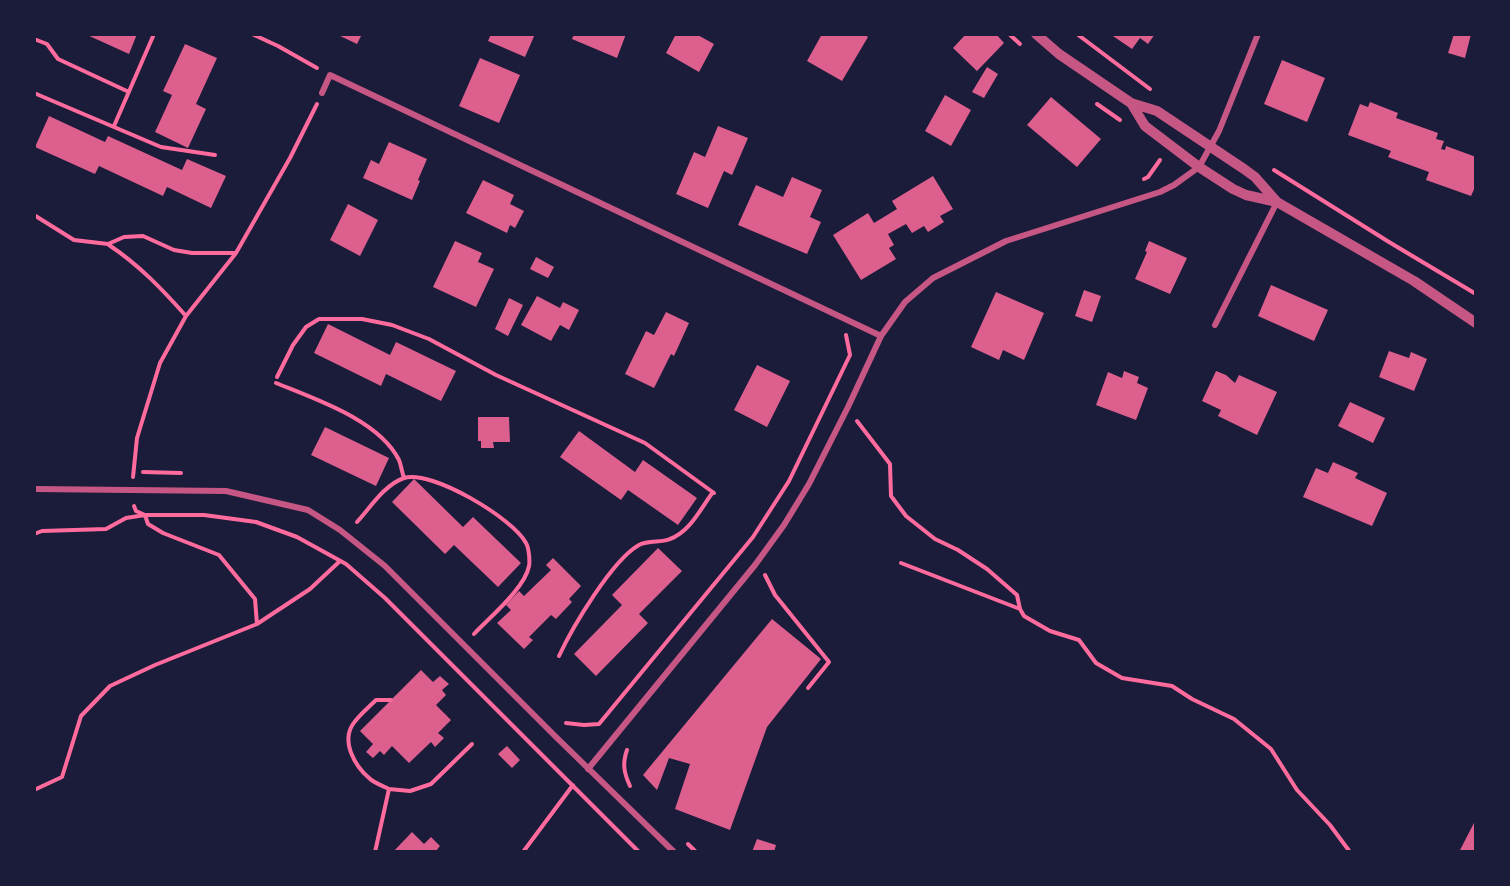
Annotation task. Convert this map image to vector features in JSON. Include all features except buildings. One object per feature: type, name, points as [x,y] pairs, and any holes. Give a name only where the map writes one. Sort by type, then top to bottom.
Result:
[{"type":"street","points":[[1036,34],[1059,54],[1131,103],[1156,111],[1255,177],[1277,202]]},
{"type":"street","points":[[588,769],[755,565],[784,525],[809,484],[881,336],[905,302],[933,278],[1006,241],[1160,192],[1174,185],[1199,166],[1219,131],[1258,34]]},
{"type":"street","points":[[322,93],[330,75],[881,336]]},
{"type":"street","points":[[1131,103],[1145,126],[1199,166],[1246,195],[1277,202],[1414,281],[1476,323]]},
{"type":"street","points":[[1215,325],[1277,202]]},
{"type":"street","points":[[34,489],[226,491],[308,510],[340,530],[385,566],[674,852]]},
{"type":"path","points":[[114,126],[154,34]]},
{"type":"path","points":[[252,34],[330,75]]},
{"type":"path","points":[[1077,34],[1158,95]]},
{"type":"path","points":[[34,39],[47,44],[58,59],[129,92]]},
{"type":"path","points":[[34,93],[161,147],[215,155]]},
{"type":"path","points":[[133,472],[137,438],[160,363],[186,316],[236,254],[290,158],[322,93]]},
{"type":"path","points":[[1271,168],[1476,294]]},
{"type":"path","points":[[34,215],[74,240],[108,244],[134,262],[154,280],[186,316]]},
{"type":"path","points":[[108,244],[124,237],[143,236],[174,250],[236,254]]},
{"type":"path","points":[[277,377],[293,345],[306,327],[319,319],[362,319],[392,325],[429,339],[496,375],[645,443],[714,492],[687,529],[669,540],[641,544],[630,552],[587,606],[567,637],[559,656]]},
{"type":"path","points":[[559,718],[568,724],[599,724],[753,537],[789,481],[850,355],[845,329]]},
{"type":"path","points":[[276,383],[326,404],[369,429],[389,446],[399,460],[404,478]]},
{"type":"path","points":[[848,407],[865,434],[890,464],[891,496],[906,516],[935,539],[958,550],[987,569],[1017,595],[1024,616],[1050,631],[1079,640],[1096,663],[1122,678],[1172,686],[1192,699],[1234,719],[1271,748],[1297,790],[1330,825],[1350,852]]},
{"type":"path","points":[[122,472],[183,473]]},
{"type":"path","points":[[357,522],[386,489],[404,478],[423,478],[459,491],[515,530],[527,544],[530,565],[524,578],[474,634]]},
{"type":"path","points":[[133,502],[136,511],[145,514]]},
{"type":"path","points":[[145,514],[148,524],[163,533],[219,555],[255,599],[257,624]]},
{"type":"path","points":[[34,534],[42,531],[106,529],[126,518],[145,514],[204,515],[256,522],[297,537],[340,561],[385,598],[639,852]]},
{"type":"path","points":[[351,518],[364,527]]},
{"type":"path","points":[[34,790],[62,777],[81,716],[110,686],[155,665],[257,624],[310,589],[340,561]]},
{"type":"path","points":[[901,563],[1020,609]]},
{"type":"path","points":[[763,572],[775,595],[829,662],[808,688]]},
{"type":"path","points":[[466,626],[482,642]]},
{"type":"path","points":[[391,700],[376,700],[352,725],[349,749],[357,766],[370,780],[389,789],[410,791],[431,784],[472,744]]},
{"type":"path","points":[[627,750],[624,758],[624,773],[631,789]]},
{"type":"path","points":[[524,852],[573,785]]},
{"type":"path","points":[[375,852],[389,789]]},
{"type":"path","points":[[688,844],[696,852]]}]
